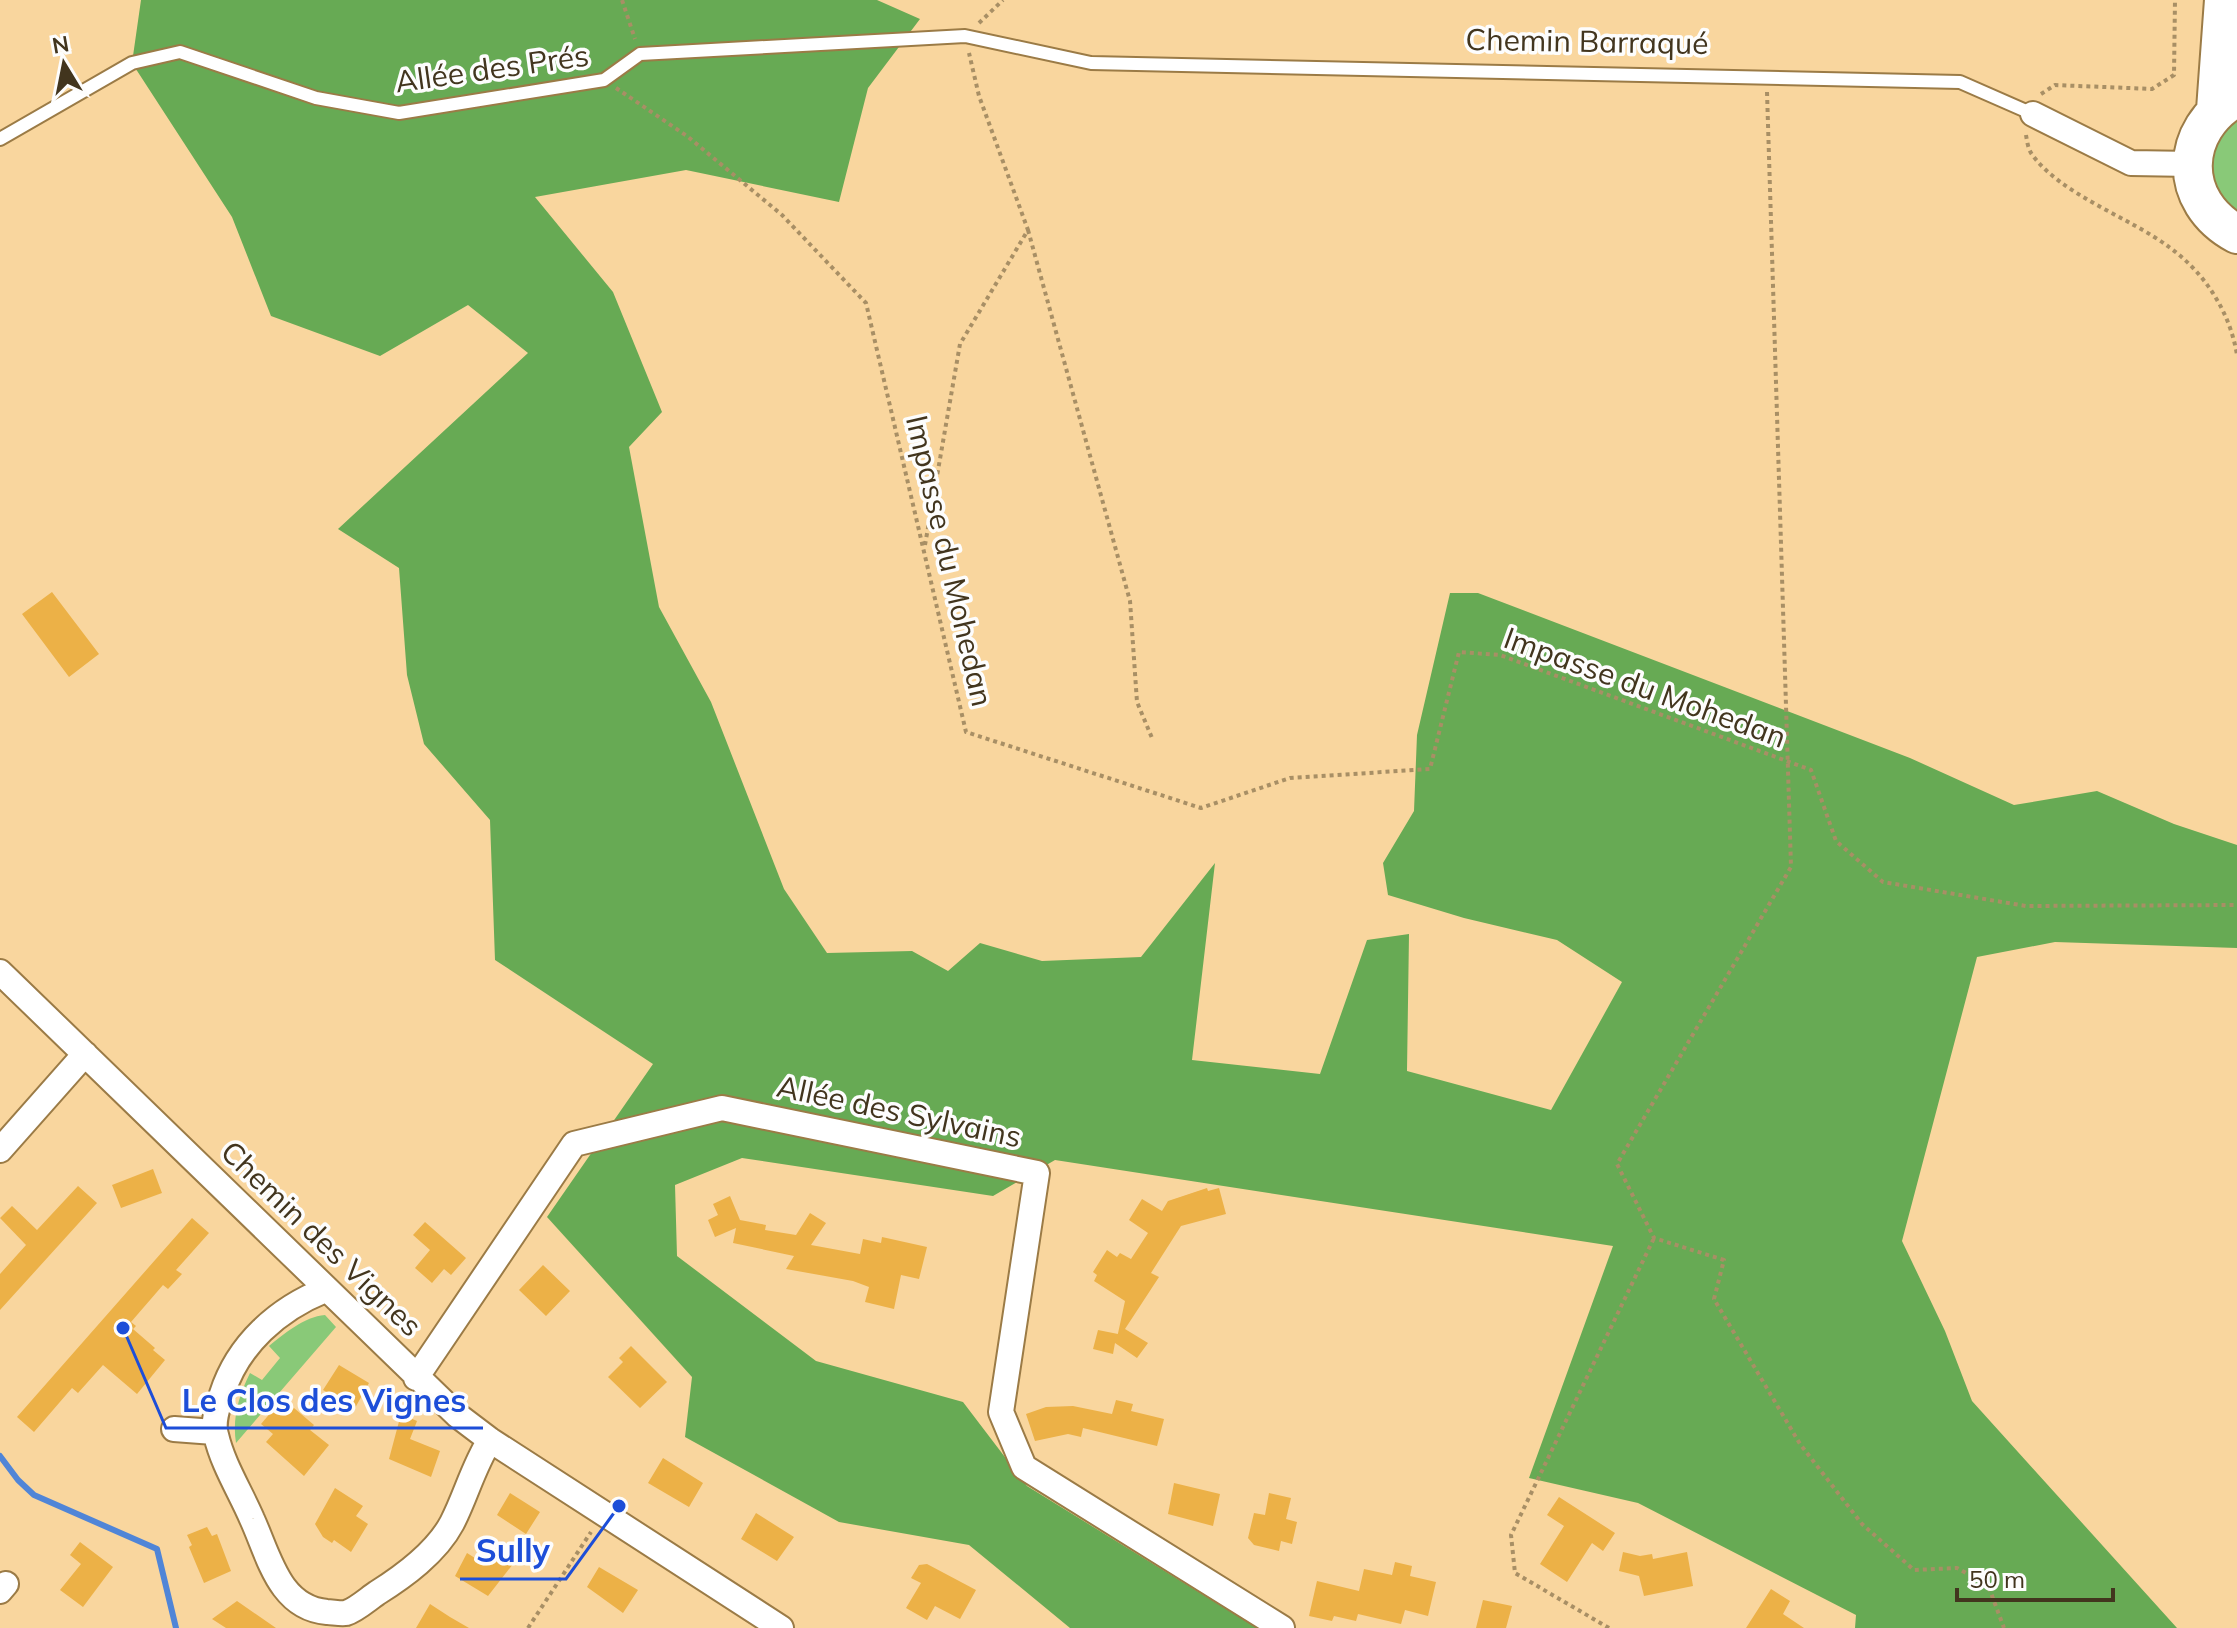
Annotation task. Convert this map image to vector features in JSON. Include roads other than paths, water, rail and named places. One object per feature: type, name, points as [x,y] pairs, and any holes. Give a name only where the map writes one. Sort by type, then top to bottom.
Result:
[{"type":"main road","points":[[2224,0],[2226,104],[2203,126],[2195,144],[2192,164],[2195,185],[2203,205],[2217,221],[2237,234]]},
{"type":"street","name":"Chemin Barraqué","points":[[2033,114],[2131,163],[2192,164]]},
{"type":"street","name":"Chemin des Vignes","points":[[0,972],[416,1378],[490,1440],[781,1628]]},
{"type":"street","points":[[0,1150],[85,1054]]},
{"type":"street","name":"Allée des Sylvains","points":[[416,1378],[574,1144],[722,1108],[1037,1173],[1001,1412],[1024,1467],[1282,1628]]},
{"type":"street","points":[[325,1290],[272,1320],[248,1342],[228,1373],[217,1408],[214,1432],[225,1465],[253,1520],[271,1568],[286,1592],[314,1611],[351,1620],[428,1554],[451,1525],[469,1480],[490,1440]]},
{"type":"street","points":[[174,1429],[214,1432]]},
{"type":"lane","name":"Allée des Prés","points":[[0,139],[132,63],[180,52],[316,98],[399,113],[604,80],[640,54],[965,36]]},
{"type":"lane","name":"Chemin Barraqué","points":[[965,36],[1091,63],[1960,82],[2033,114]]},
{"type":"waterway","points":[[0,1456],[34,1495],[157,1549],[176,1628]]},
{"type":"place","name":"Le Clos des Vignes","points":[[123,1328]]},
{"type":"place","name":"Sully","points":[[619,1506]]}]
